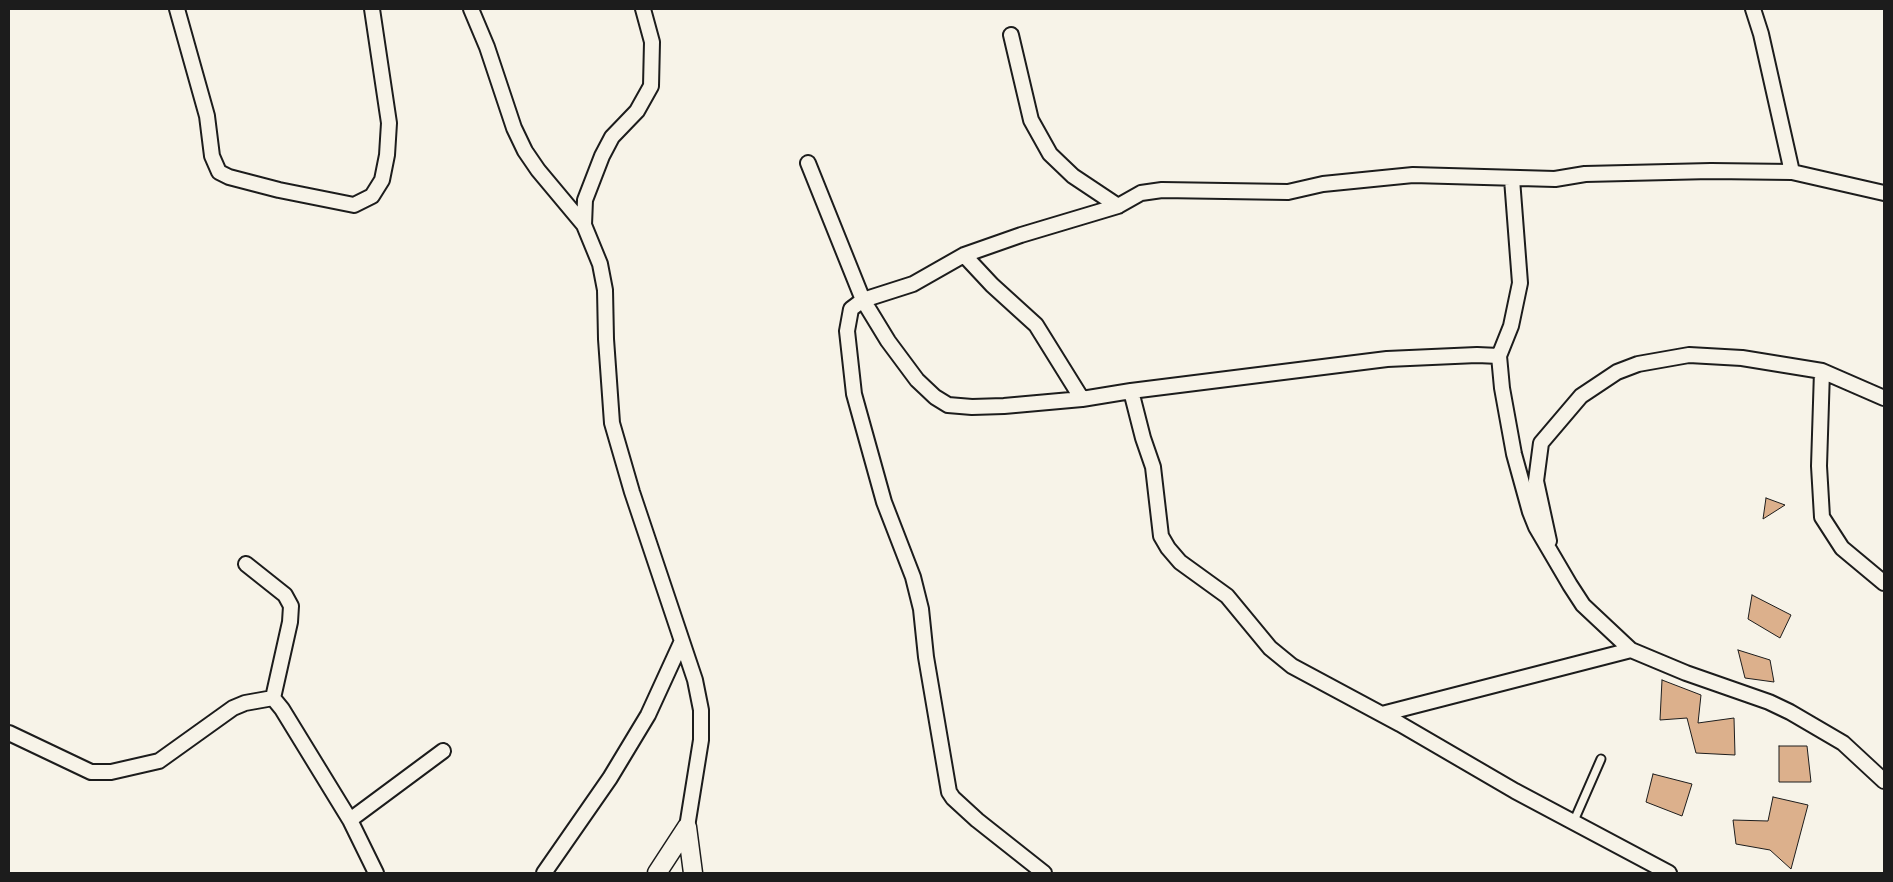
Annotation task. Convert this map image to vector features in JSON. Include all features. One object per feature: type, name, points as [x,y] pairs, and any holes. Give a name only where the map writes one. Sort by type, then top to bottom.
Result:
[{"type":"street","points":[[177,9],[206,116],[212,156],[219,172],[230,177],[279,190],[354,205],[372,196],[382,180],[387,155],[389,123],[372,9]]},
{"type":"street","points":[[471,9],[487,47],[514,128],[525,151],[538,170],[584,224],[600,264],[605,290],[606,339],[612,423],[625,469],[665,587],[681,644],[695,680],[701,710],[701,740],[687,827],[693,873]]},
{"type":"street","points":[[584,224],[585,200],[602,156],[612,137],[637,111],[651,86],[652,42],[643,9]]},
{"type":"street","points":[[1753,9],[1761,34],[1792,172]]},
{"type":"street","points":[[1012,35],[1029,113],[1050,154],[1072,176],[1118,206]]},
{"type":"street","points":[[808,163],[863,300],[888,340],[917,380],[941,401],[959,407],[1082,399],[1131,391],[1387,359],[1477,355],[1499,356]]},
{"type":"street","points":[[1044,873],[959,804],[953,798],[946,783],[916,591],[884,502],[854,394],[848,358],[849,313],[863,300],[913,284],[964,256],[1021,235],[1118,206],[1141,193],[1162,190],[1288,192],[1323,184],[1413,175],[1555,179],[1585,174],[1659,171],[1792,172],[1884,193]]},
{"type":"street","points":[[1512,179],[1520,283],[1511,326],[1499,356],[1508,422],[1522,484],[1536,527],[1583,605],[1631,650],[1686,673],[1769,702],[1790,712],[1843,743],[1884,781]]},
{"type":"street","points":[[964,256],[992,285],[1036,325],[1082,399]]},
{"type":"street","points":[[1551,552],[1536,481],[1541,443],[1581,396],[1604,380],[1638,364],[1689,355],[1742,358],[1822,371],[1884,398]]},
{"type":"street","points":[[1822,371],[1820,466],[1822,517],[1842,548],[1884,583]]},
{"type":"street","points":[[1131,391],[1143,438],[1153,467],[1161,536],[1168,548],[1190,570],[1227,596],[1270,648],[1292,666],[1382,714],[1573,823],[1669,873]]},
{"type":"street","points":[[246,564],[286,595],[291,606],[290,622],[273,698],[301,738],[350,820],[376,873]]},
{"type":"street","points":[[544,873],[558,850],[610,778],[648,715],[681,644]]},
{"type":"street","points":[[1382,714],[1631,650]]},
{"type":"street","points":[[9,733],[91,772],[111,772],[141,767],[159,761],[233,708],[245,702],[273,698]]},
{"type":"street","points":[[350,820],[443,751]]},
{"type":"street","points":[[657,873],[687,827]]},
{"type":"lane","points":[[1573,823],[1601,759]]},
{"type":"building","points":[[1766,498],[1785,505],[1763,519]]},
{"type":"building","points":[[1752,595],[1791,615],[1780,638],[1748,619]]},
{"type":"building","points":[[1738,650],[1770,660],[1774,682],[1745,678]]},
{"type":"building","points":[[1662,680],[1701,695],[1698,723],[1734,718],[1735,755],[1696,753],[1687,718],[1660,720]]},
{"type":"building","points":[[1779,746],[1807,746],[1811,782],[1779,782]]},
{"type":"building","points":[[1653,774],[1692,784],[1682,816],[1646,802]]},
{"type":"building","points":[[1773,797],[1808,805],[1791,869],[1770,850],[1736,844],[1733,820],[1768,821]]}]
